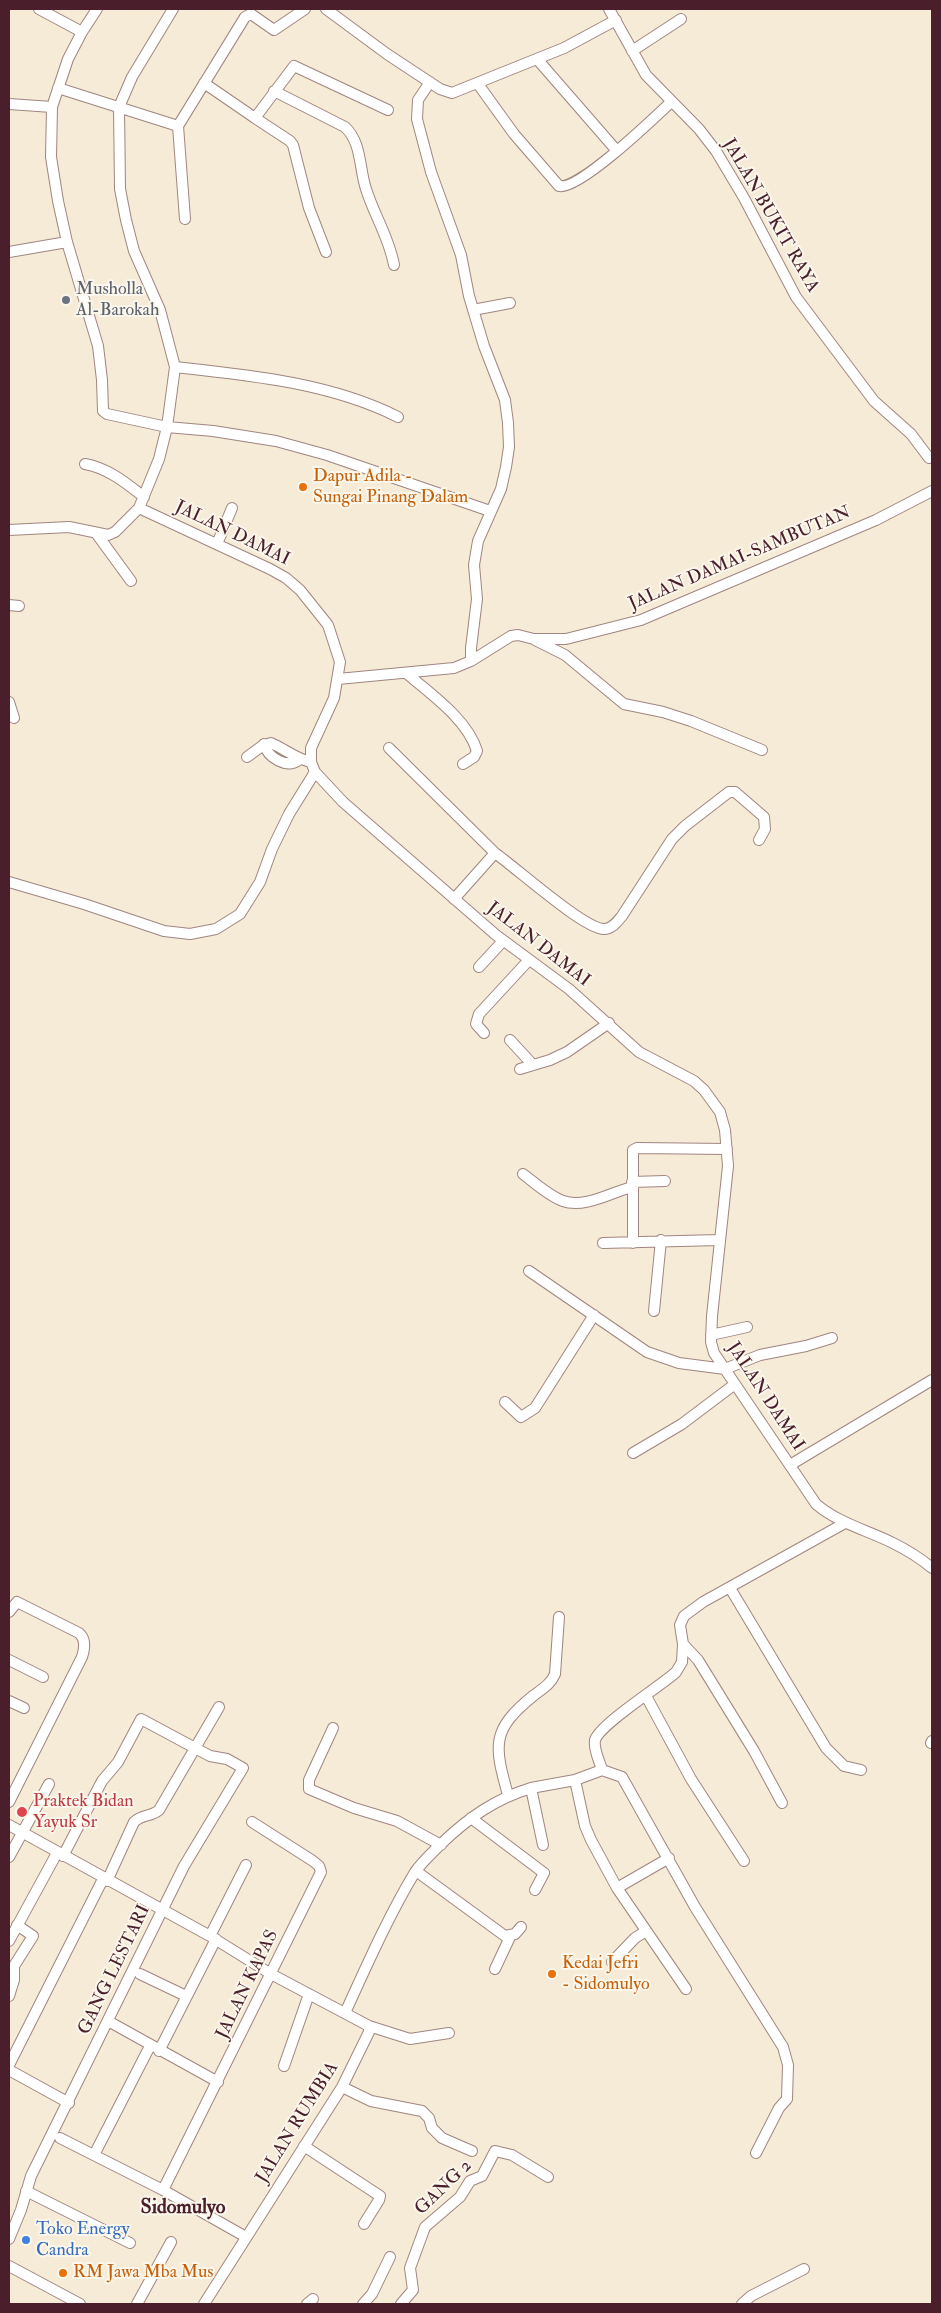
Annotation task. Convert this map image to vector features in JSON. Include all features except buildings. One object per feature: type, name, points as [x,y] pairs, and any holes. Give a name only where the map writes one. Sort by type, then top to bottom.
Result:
[{"type":"street","points":[[39,9],[82,32]]},
{"type":"street","points":[[97,9],[68,59],[52,107],[51,157],[67,242],[98,346],[103,411],[107,414],[167,427],[213,430],[276,441],[327,455],[490,511]]},
{"type":"street","points":[[9,530],[56,526],[112,534],[138,508],[155,473],[167,427],[175,366],[160,310],[134,251],[126,220],[120,189],[119,107],[132,78],[173,9]]},
{"type":"street","points":[[185,219],[178,126],[246,12],[274,30],[305,9]]},
{"type":"street","points":[[326,9],[387,54],[446,93],[452,93],[478,84],[573,44],[616,20]]},
{"type":"street","name":"JALAN BUKIT RAYA","points":[[610,9],[646,75],[699,129],[716,151],[744,198],[796,297],[874,401],[911,434],[928,458]]},
{"type":"street","points":[[632,51],[681,19]]},
{"type":"street","points":[[537,59],[617,151]]},
{"type":"street","points":[[255,118],[294,66],[388,110]]},
{"type":"street","points":[[430,82],[418,100],[417,119],[431,172],[461,255],[473,310],[484,346],[501,387],[508,423],[509,447],[501,489],[478,541],[474,565],[477,599],[471,661]]},
{"type":"street","points":[[204,83],[290,140],[293,145],[309,208],[326,252]]},
{"type":"street","points":[[478,84],[514,134],[559,186],[564,187],[573,184],[617,151],[671,102]]},
{"type":"street","points":[[58,88],[178,126]]},
{"type":"street","points":[[274,91],[345,127],[352,133],[366,189],[386,235],[394,265]]},
{"type":"street","points":[[9,104],[52,107]]},
{"type":"street","points":[[9,252],[67,242]]},
{"type":"street","points":[[473,310],[510,303]]},
{"type":"street","points":[[175,366],[281,382],[331,392],[398,417]]},
{"type":"street","points":[[85,464],[112,474],[144,497]]},
{"type":"street","name":"JALAN DAMAI-SAMBUTAN","points":[[338,680],[454,668],[471,661],[511,636],[518,635],[534,639],[566,638],[641,620],[876,520],[932,491]]},
{"type":"street","name":"JALAN DAMAI","points":[[138,508],[270,569],[286,578],[300,590],[328,625],[340,662],[334,698],[311,748],[311,762],[315,772],[336,795],[454,899],[528,961],[569,989],[639,1052],[679,1072],[704,1090],[720,1112],[727,1149],[727,1181],[719,1240],[711,1335],[714,1353],[816,1504],[828,1514],[907,1551],[932,1568]]},
{"type":"street","points":[[217,544],[232,508]]},
{"type":"street","points":[[96,533],[131,581]]},
{"type":"street","points":[[534,639],[565,655],[624,704],[691,720],[762,750]]},
{"type":"street","points":[[406,673],[446,707],[474,741],[477,751],[474,757],[463,764]]},
{"type":"street","points":[[9,702],[14,718]]},
{"type":"street","points":[[247,757],[264,744],[271,743],[285,749],[299,760],[311,762]]},
{"type":"street","points":[[389,748],[495,853],[564,907],[602,930],[612,927],[622,916],[678,833],[729,792],[735,792],[764,817],[766,829],[760,840]]},
{"type":"street","points":[[9,882],[84,904],[164,931],[190,934],[216,929],[240,914],[260,882],[272,849],[289,814],[315,772]]},
{"type":"street","points":[[454,899],[495,853]]},
{"type":"street","points":[[479,967],[504,941]]},
{"type":"street","points":[[484,1033],[476,1024],[479,1014],[528,961]]},
{"type":"street","points":[[520,1069],[567,1052],[609,1023]]},
{"type":"street","points":[[510,1040],[533,1065]]},
{"type":"street","points":[[633,1243],[631,1153],[636,1149],[727,1149]]},
{"type":"street","points":[[523,1174],[556,1198],[570,1203],[585,1202],[632,1184],[665,1181]]},
{"type":"street","points":[[654,1311],[661,1240]]},
{"type":"street","points":[[603,1243],[719,1240]]},
{"type":"street","points":[[529,1271],[647,1352],[679,1363],[725,1369],[760,1355],[806,1346],[832,1338]]},
{"type":"street","points":[[506,1402],[521,1417],[535,1408],[594,1315]]},
{"type":"street","points":[[711,1335],[747,1327]]},
{"type":"street","points":[[790,1465],[932,1380]]},
{"type":"street","points":[[633,1453],[682,1424],[735,1384]]},
{"type":"street","points":[[602,1770],[594,1745],[596,1738],[631,1706],[676,1672],[682,1662],[683,1644],[680,1625],[684,1616],[703,1602],[845,1523]]},
{"type":"street","points":[[730,1588],[826,1748],[844,1766],[854,1770],[861,1770]]},
{"type":"street","points":[[9,1612],[17,1602],[78,1633],[83,1638],[84,1645],[82,1657],[9,1802]]},
{"type":"street","points":[[508,1795],[498,1751],[498,1736],[504,1725],[524,1704],[552,1680],[555,1674],[559,1617]]},
{"type":"street","points":[[683,1644],[698,1660],[708,1676],[754,1751],[782,1803]]},
{"type":"street","points":[[9,1660],[43,1677]]},
{"type":"street","points":[[646,1696],[691,1779],[744,1861]]},
{"type":"street","points":[[9,1701],[24,1708]]},
{"type":"street","points":[[9,2066],[134,1822],[140,1816],[152,1815],[159,1810],[219,1707]]},
{"type":"street","points":[[9,1940],[102,1781],[118,1762],[141,1719],[197,1747]]},
{"type":"street","points":[[333,1728],[309,1780],[309,1789],[354,1808],[397,1821],[440,1845]]},
{"type":"street","name":"GANG LESTARI","points":[[9,2239],[21,2210],[31,2176],[69,2103],[161,1911],[184,1866],[243,1768],[227,1759],[210,1756],[197,1747]]},
{"type":"street","points":[[345,2013],[382,1934],[416,1871],[440,1845],[471,1818],[508,1795],[531,1788],[575,1780],[602,1770],[622,1778],[669,1858],[695,1907],[783,2047],[788,2065],[787,2099],[779,2108],[756,2152]]},
{"type":"street","points":[[575,1780],[585,1826],[617,1888],[686,1989]]},
{"type":"street","points":[[9,1857],[49,1784]]},
{"type":"street","points":[[531,1788],[543,1844]]},
{"type":"street","points":[[471,1818],[544,1873],[535,1890]]},
{"type":"street","name":"JALAN KAPAS","points":[[163,2190],[321,1872],[319,1866],[313,1861],[252,1822]]},
{"type":"street","points":[[9,1825],[105,1880],[213,1938],[271,1974],[369,2026],[410,2040],[449,2033]]},
{"type":"street","points":[[617,1888],[669,1858]]},
{"type":"street","points":[[94,2155],[154,2048],[186,1996],[246,1865]]},
{"type":"street","points":[[416,1871],[505,1936],[510,1937]]},
{"type":"street","points":[[9,1996],[14,1980],[14,1966],[33,1936],[17,1925]]},
{"type":"street","points":[[495,1969],[510,1937],[521,1927]]},
{"type":"street","points":[[612,1962],[630,1942],[646,1931]]},
{"type":"street","points":[[140,1974],[186,1996]]},
{"type":"street","points":[[284,2066],[309,1994]]},
{"type":"street","points":[[108,2021],[218,2082]]},
{"type":"street","name":"JALAN RUMBIA","points":[[208,2303],[246,2237],[342,2087],[369,2032],[369,2026]]},
{"type":"street","points":[[9,2070],[69,2103]]},
{"type":"street","points":[[342,2087],[372,2100],[412,2108],[427,2114],[436,2133],[453,2144],[472,2152]]},
{"type":"street","points":[[60,2138],[163,2190],[246,2237]]},
{"type":"street","points":[[304,2146],[380,2196],[364,2224]]},
{"type":"street","name":"GANG 2","points":[[401,2304],[413,2290],[410,2268],[425,2228],[460,2197],[470,2181],[482,2176],[495,2151],[512,2155],[548,2177]]},
{"type":"street","points":[[26,2192],[130,2243]]},
{"type":"street","points":[[138,2304],[170,2242]]},
{"type":"street","points":[[363,2304],[372,2294],[390,2257]]},
{"type":"street","points":[[9,2266],[80,2304]]},
{"type":"street","points":[[742,2304],[751,2296],[804,2269]]},
{"type":"place","name":"Musholla Al-Barokah","points":[[66,300]]},
{"type":"place","name":"Dapur Adila - Sungai Pinang Dalam","points":[[303,487]]},
{"type":"place","name":"Praktek Bidan Yayuk Sr","points":[[22,1812]]},
{"type":"place","name":"Kedai Jefri - Sidomulyo","points":[[552,1974]]},
{"type":"place","name":"Toko Energy Candra","points":[[26,2240]]},
{"type":"place","name":"RM Jawa Mba Mus","points":[[63,2273]]},
{"type":"district","name":"Sidomulyo","points":[[183,2209]]}]
